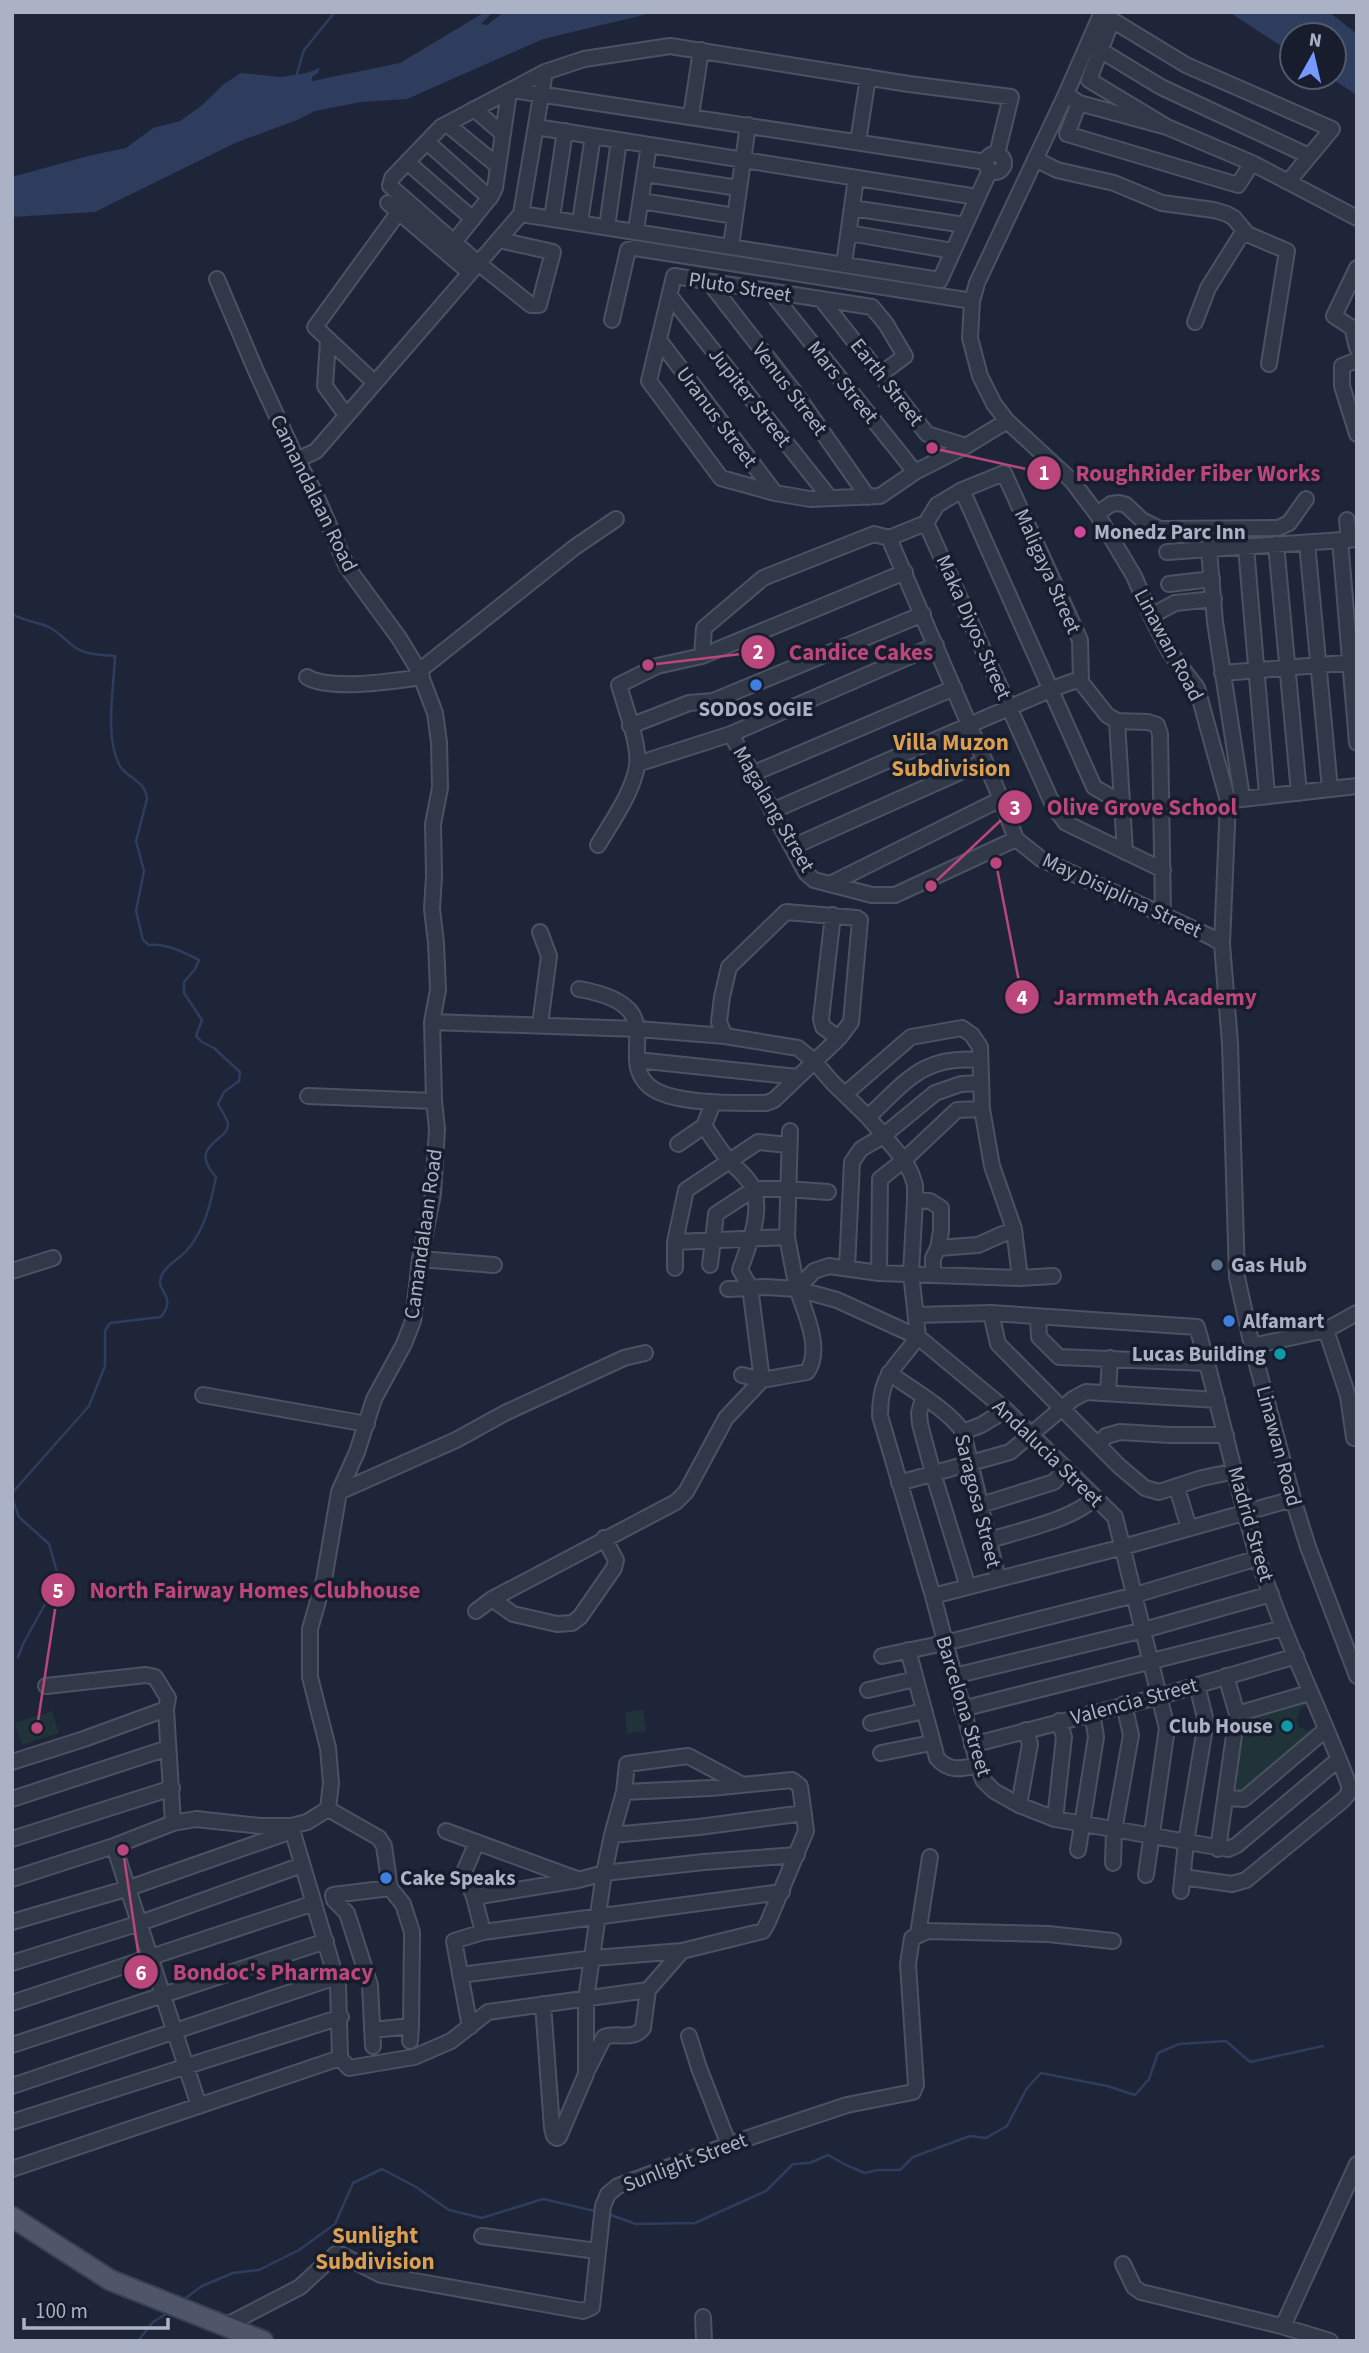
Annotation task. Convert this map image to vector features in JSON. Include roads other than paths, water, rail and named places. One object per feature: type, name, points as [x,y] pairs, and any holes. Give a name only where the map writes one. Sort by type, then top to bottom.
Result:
[{"type":"main road","points":[[12,2217],[110,2280],[263,2341]]},
{"type":"street","name":"Linawan Road","points":[[1102,12],[977,283],[972,301],[970,338],[980,376],[993,404],[1007,421],[1072,481],[1097,514],[1134,576],[1169,651],[1197,688],[1235,799],[1222,944],[1230,1043],[1237,1277],[1252,1346],[1293,1499],[1308,1547],[1357,1676]]},
{"type":"street","points":[[1167,127],[1089,80],[1112,20],[1186,65],[1332,130],[1288,182]]},
{"type":"street","points":[[474,267],[454,242],[390,186],[392,178],[447,124],[545,72],[584,59],[670,46],[909,84],[1011,97],[994,163],[940,280],[521,214]]},
{"type":"street","points":[[691,116],[701,50]]},
{"type":"street","points":[[1100,50],[1161,87],[1310,156]]},
{"type":"street","points":[[297,460],[316,451],[521,214],[545,72]]},
{"type":"street","points":[[858,142],[868,77]]},
{"type":"street","points":[[511,91],[994,163],[1028,173]]},
{"type":"street","points":[[454,242],[495,188],[511,91]]},
{"type":"street","points":[[1066,94],[1079,103],[1167,127],[1252,163],[1357,218]]},
{"type":"street","points":[[1079,103],[1067,134],[1238,186],[1252,163]]},
{"type":"street","points":[[474,109],[503,134]]},
{"type":"street","points":[[447,124],[498,166]]},
{"type":"street","points":[[731,246],[748,125]]},
{"type":"street","points":[[536,127],[977,198]]},
{"type":"street","points":[[552,218],[565,131]]},
{"type":"street","points":[[580,222],[593,136]]},
{"type":"street","points":[[607,227],[619,139]]},
{"type":"street","points":[[427,142],[490,198]]},
{"type":"street","points":[[636,230],[649,145]]},
{"type":"street","points":[[1035,159],[1057,170],[1114,183],[1162,203],[1227,214],[1234,218],[1247,234],[1287,251],[1269,364]]},
{"type":"street","points":[[407,162],[473,219]]},
{"type":"street","points":[[645,174],[739,188]]},
{"type":"street","points":[[844,264],[856,178]]},
{"type":"street","points":[[640,201],[735,216]]},
{"type":"street","points":[[375,383],[315,327],[393,208],[474,267],[531,305],[538,306],[553,252],[499,240]]},
{"type":"street","points":[[852,208],[965,225]]},
{"type":"street","points":[[849,233],[953,251]]},
{"type":"street","points":[[1195,322],[1208,288],[1240,237],[1247,234]]},
{"type":"street","points":[[612,320],[628,250],[635,248],[972,301]]},
{"type":"street","points":[[1357,268],[1352,289],[1334,316],[1354,329],[1357,348]]},
{"type":"street","name":"Pluto Street","points":[[775,493],[721,478],[649,381],[674,276],[872,307],[886,324],[905,356],[881,374]]},
{"type":"street","name":"Camandalaan Road","points":[[218,279],[347,567],[399,638],[421,674],[435,713],[439,742],[440,788],[433,824],[432,909],[438,990],[432,1022],[437,1129],[433,1194],[420,1259],[413,1321],[404,1344],[374,1399],[367,1424],[339,1492],[324,1580],[310,1629],[310,1677],[328,1748],[331,1783],[328,1809]]},
{"type":"street","name":"Venus Street","points":[[709,282],[793,390],[868,497]]},
{"type":"street","name":"Mars Street","points":[[771,292],[915,472]]},
{"type":"street","name":"Jupiter Street","points":[[670,296],[830,499]]},
{"type":"street","name":"Earth Street","points":[[821,299],[927,434],[966,446]]},
{"type":"street","name":"Uranus Street","points":[[659,340],[775,493]]},
{"type":"street","points":[[328,341],[325,386],[346,415]]},
{"type":"street","points":[[1357,360],[1342,366],[1342,386],[1357,434]]},
{"type":"street","points":[[775,493],[810,499],[880,496],[915,472],[1007,421]]},
{"type":"street","name":"Maligaya Street","points":[[962,490],[1004,473],[1080,640],[1081,682]]},
{"type":"street","points":[[702,656],[704,628],[763,578],[874,534],[890,538],[926,523],[937,505],[962,490],[1094,787],[1123,804]]},
{"type":"street","points":[[1097,514],[1111,504],[1119,503],[1126,505],[1142,520],[1160,530],[1278,528],[1289,523],[1306,499]]},
{"type":"street","points":[[307,677],[313,681],[336,684],[376,683],[421,674],[575,547],[616,519]]},
{"type":"street","points":[[1347,520],[1357,743]]},
{"type":"street","name":"Maka Diyos Street","points":[[926,523],[1054,807],[1066,823],[1163,870]]},
{"type":"street","points":[[890,538],[1016,839]]},
{"type":"street","points":[[1167,552],[1348,540]]},
{"type":"street","points":[[1307,543],[1330,789]]},
{"type":"street","points":[[1276,544],[1299,793]]},
{"type":"street","points":[[1246,547],[1267,795]]},
{"type":"street","points":[[1209,550],[1235,799],[1357,786]]},
{"type":"street","points":[[598,845],[630,787],[637,764],[619,685],[657,666],[702,656],[905,572]]},
{"type":"street","points":[[1169,584],[1212,579]]},
{"type":"street","points":[[1151,616],[1175,603],[1214,598]]},
{"type":"street","points":[[630,726],[689,703],[713,701],[923,614]]},
{"type":"street","points":[[637,764],[732,734],[936,645]]},
{"type":"street","points":[[1222,673],[1354,663]]},
{"type":"street","points":[[772,811],[1052,689],[1074,681],[1081,682],[1107,715],[1117,721],[1157,725],[1160,734],[1163,914]]},
{"type":"street","points":[[752,774],[954,688]]},
{"type":"street","points":[[1117,721],[1125,852]]},
{"type":"street","name":"Magalang Street","points":[[732,734],[806,873],[814,880],[872,895],[894,895],[1016,839]]},
{"type":"street","points":[[792,847],[985,761]]},
{"type":"street","points":[[830,884],[1001,799]]},
{"type":"street","name":"May Disiplina Street","points":[[1016,839],[1041,859],[1222,944]]},
{"type":"street","points":[[579,989],[602,993],[619,1001],[632,1012],[638,1029],[640,1073],[648,1085],[664,1095],[713,1102],[766,1103],[774,1100],[798,1077],[818,1065],[851,1022],[860,920],[786,912],[729,967],[719,1022],[725,1036]]},
{"type":"street","points":[[833,915],[821,1019],[823,1027],[839,1038]]},
{"type":"street","points":[[540,932],[548,956],[540,1025]]},
{"type":"street","points":[[432,1022],[638,1029],[725,1036],[799,1048],[868,1117],[904,1160],[915,1185],[911,1273],[918,1337]]},
{"type":"street","points":[[845,1094],[911,1037],[962,1028],[972,1035],[980,1047],[982,1109],[992,1166],[1014,1229],[1020,1278]]},
{"type":"street","points":[[868,1117],[910,1078],[933,1063],[947,1059],[980,1060]]},
{"type":"street","points":[[638,1060],[798,1077]]},
{"type":"street","points":[[847,1268],[852,1162],[862,1149],[883,1136],[935,1093],[961,1084],[980,1083]]},
{"type":"street","points":[[308,1096],[434,1101]]},
{"type":"street","points":[[678,1144],[704,1126],[713,1102]]},
{"type":"street","points":[[879,1273],[880,1179],[957,1110],[982,1109]]},
{"type":"street","points":[[704,1126],[754,1189],[756,1202],[752,1238],[740,1270],[750,1287],[762,1380]]},
{"type":"street","points":[[675,1268],[675,1242],[686,1190],[758,1142],[789,1138],[787,1237],[797,1289],[809,1322],[813,1349],[812,1365],[807,1372],[762,1380],[742,1374]]},
{"type":"street","points":[[710,1265],[716,1214],[754,1189],[787,1188],[828,1192]]},
{"type":"street","points":[[915,1200],[930,1201],[940,1208],[941,1231],[933,1258],[933,1275]]},
{"type":"street","points":[[938,1248],[978,1245],[1014,1229]]},
{"type":"street","points":[[675,1242],[787,1237]]},
{"type":"street","points":[[12,1271],[52,1258]]},
{"type":"street","points":[[420,1259],[494,1265]]},
{"type":"street","points":[[797,1289],[814,1271],[829,1266],[879,1273],[1020,1278],[1053,1276]]},
{"type":"street","name":"Andalucia Street","points":[[728,1290],[750,1287],[797,1289],[837,1300],[918,1337],[1006,1410],[1115,1517],[1167,1728],[1146,1875]]},
{"type":"street","points":[[991,1313],[998,1344],[1144,1488],[1160,1492],[1202,1478],[1231,1472],[1236,1475]]},
{"type":"street","name":"Madrid Street","points":[[916,1315],[991,1313],[1197,1327],[1258,1558],[1309,1693],[1339,1759],[1349,1785],[1349,1793],[1246,1880],[1232,1884],[1182,1884],[1186,1842]]},
{"type":"street","points":[[1252,1346],[1326,1329],[1357,1313]]},
{"type":"street","points":[[1038,1317],[1039,1337],[1059,1357],[1207,1363]]},
{"type":"street","points":[[1326,1329],[1353,1394],[1354,1438]]},
{"type":"street","name":"Barcelona Street","points":[[918,1337],[889,1373],[880,1394],[880,1416],[983,1780],[994,1791],[1018,1805],[1055,1819],[1218,1849]]},
{"type":"street","points":[[339,1492],[456,1440],[507,1412],[624,1358],[645,1353]]},
{"type":"street","points":[[1108,1392],[1110,1358]]},
{"type":"street","name":"Saragosa Street","points":[[889,1373],[957,1422],[962,1432],[998,1579]]},
{"type":"street","points":[[476,1611],[492,1599],[676,1502],[686,1492],[726,1418],[762,1380]]},
{"type":"street","points":[[899,1483],[1010,1452],[1061,1408],[1086,1392],[1217,1400]]},
{"type":"street","points":[[203,1395],[367,1424]]},
{"type":"street","points":[[923,1398],[919,1412],[933,1473],[968,1587]]},
{"type":"street","points":[[962,1432],[981,1425],[1006,1410]]},
{"type":"street","points":[[1098,1445],[1106,1436],[1120,1432],[1226,1435]]},
{"type":"street","points":[[981,1505],[1054,1482],[1066,1468]]},
{"type":"street","points":[[1177,1488],[1189,1528]]},
{"type":"street","points":[[990,1540],[1070,1514],[1095,1497]]},
{"type":"street","points":[[933,1596],[1123,1547],[1293,1499]]},
{"type":"street","points":[[492,1599],[513,1614],[557,1624],[572,1623],[580,1617],[614,1568],[616,1560],[604,1538]]},
{"type":"street","points":[[882,1656],[945,1643],[1135,1595],[1258,1558]]},
{"type":"street","points":[[954,1676],[1144,1630],[1271,1594]]},
{"type":"street","points":[[962,1709],[1283,1628]]},
{"type":"street","points":[[908,1650],[937,1758],[943,1765],[954,1769],[978,1765]]},
{"type":"street","name":"Valencia Street","points":[[972,1745],[1161,1696],[1296,1656]]},
{"type":"street","points":[[46,1686],[146,1675],[155,1677],[167,1698],[173,1822]]},
{"type":"street","points":[[1226,1676],[1237,1714],[1218,1849],[1237,1845],[1339,1759]]},
{"type":"street","points":[[868,1690],[915,1679]]},
{"type":"street","points":[[1186,1842],[1206,1722],[1197,1685]]},
{"type":"street","points":[[1237,1714],[1309,1693]]},
{"type":"street","points":[[1113,1863],[1114,1831],[1131,1735],[1124,1704]]},
{"type":"street","points":[[12,1762],[84,1740],[166,1709]]},
{"type":"street","points":[[871,1723],[924,1711]]},
{"type":"street","points":[[1078,1850],[1096,1737],[1092,1713]]},
{"type":"street","points":[[1055,1819],[1063,1737],[1059,1721]]},
{"type":"street","points":[[1226,1798],[1244,1799],[1325,1728]]},
{"type":"street","points":[[1018,1805],[1030,1744],[1026,1730]]},
{"type":"street","points":[[881,1753],[931,1742]]},
{"type":"street","points":[[12,1798],[168,1748]]},
{"type":"street","points":[[586,2074],[586,1999],[594,1958],[604,1873],[624,1792],[627,1764],[688,1756],[741,1785]]},
{"type":"street","points":[[460,1975],[594,1958],[682,1951],[763,1931],[806,1831],[800,1786],[797,1782],[792,1780],[624,1792]]},
{"type":"street","points":[[12,1839],[172,1788]]},
{"type":"street","points":[[12,1922],[129,1888],[307,1822],[328,1809],[382,1842],[390,1888],[403,1904],[412,1932],[410,2034],[372,2030]]},
{"type":"street","points":[[612,1835],[804,1813]]},
{"type":"street","points":[[12,1879],[114,1846],[173,1822],[197,1818],[291,1828]]},
{"type":"street","points":[[291,1828],[336,1977],[341,2017],[340,2058],[349,2067],[414,2057],[451,2041],[488,2012],[648,1990]]},
{"type":"street","points":[[446,1830],[578,1880]]},
{"type":"street","points":[[477,1842],[464,1872],[474,1897],[482,1932]]},
{"type":"street","points":[[114,1846],[199,2106]]},
{"type":"street","points":[[474,1897],[578,1880],[604,1873],[797,1855]]},
{"type":"street","points":[[930,1857],[919,1934],[928,1931],[1048,1934],[1113,1941]]},
{"type":"street","points":[[12,1964],[141,1923],[303,1866]]},
{"type":"street","points":[[373,2046],[370,1985],[347,1913],[334,1900],[333,1895],[390,1888]]},
{"type":"street","points":[[470,2027],[454,1941],[482,1932],[782,1892]]},
{"type":"street","points":[[12,2003],[314,1903]]},
{"type":"street","name":"Sunlight Street","points":[[225,2326],[300,2287],[336,2254],[381,2275],[583,2311],[592,2307],[603,2206],[608,2194],[618,2186],[847,2105],[913,2092],[916,2085],[908,1964],[912,1938],[919,1934]]},
{"type":"street","points":[[12,2045],[326,1941]]},
{"type":"street","points":[[543,2004],[552,2128],[557,2138],[604,2037],[616,2034],[634,2036],[640,2033],[648,1990],[682,1951]]},
{"type":"street","points":[[12,2086],[336,1977]]},
{"type":"street","points":[[12,2122],[341,2017]]},
{"type":"street","points":[[689,2036],[729,2145]]},
{"type":"street","points":[[12,2169],[340,2058]]},
{"type":"street","points":[[1283,2326],[1357,2164]]},
{"type":"street","points":[[482,2236],[597,2251]]},
{"type":"street","points":[[1123,2264],[1136,2290],[1283,2326],[1330,2341]]},
{"type":"street","points":[[703,2317],[704,2341]]},
{"type":"water","points":[[485,12],[493,12],[481,24],[487,25],[504,12],[656,12],[543,39],[407,99],[361,102],[315,111],[235,143],[95,212],[12,217],[12,177],[126,148],[153,128],[180,121],[241,73],[281,77],[320,68],[312,81],[400,63]]},
{"type":"water","points":[[1229,12],[1329,12],[1340,21],[1278,21],[1278,44]]},
{"type":"water","points":[[1348,27],[1357,34],[1357,95],[1348,89]]},
{"type":"waterway","points":[[296,77],[304,50],[335,12]]},
{"type":"waterway","points":[[12,614],[49,627],[80,650],[115,656],[111,727],[115,755],[124,771],[143,788],[147,799],[136,841],[144,871],[136,911],[143,940],[149,945],[169,947],[199,960],[184,982],[184,993],[202,1020],[196,1036],[214,1048],[240,1072],[239,1081],[224,1092],[218,1104],[228,1125],[226,1131],[207,1151],[208,1166],[216,1177],[203,1224],[188,1249],[161,1277],[161,1286],[167,1299],[166,1310],[161,1317],[110,1323],[105,1331],[105,1366],[89,1406],[12,1493]]},
{"type":"waterway","points":[[12,1498],[19,1517],[49,1544],[59,1579],[18,1657]]},
{"type":"waterway","points":[[608,2214],[636,2224],[695,2223],[766,2191],[793,2164],[810,2163],[828,2155],[865,2173],[900,2170],[913,2157],[970,2136],[986,2138],[1007,2126],[1027,2088],[1041,2073],[1107,2086],[1135,2095],[1149,2079],[1158,2053],[1179,2044],[1226,2041],[1250,2062],[1323,2046]]},
{"type":"waterway","points":[[183,2300],[202,2286],[233,2273],[259,2270],[299,2250],[335,2224],[353,2183],[382,2169],[416,2187],[449,2210],[482,2218],[543,2199],[595,2211]]},
{"type":"waterway","points":[[138,2341],[153,2322],[169,2312]]},
{"type":"place","name":"RoughRider Fiber Works","points":[[932,448]]},
{"type":"place","name":"Monedz Parc Inn","points":[[1080,532]]},
{"type":"place","name":"Candice Cakes","points":[[648,665]]},
{"type":"place","name":"SODOS OGIE","points":[[756,685]]},
{"type":"place","name":"Jarmmeth Academy","points":[[996,863]]},
{"type":"place","name":"Olive Grove School","points":[[931,886]]},
{"type":"place","name":"Gas Hub","points":[[1217,1265]]},
{"type":"place","name":"Alfamart","points":[[1229,1321]]},
{"type":"place","name":"Lucas Building","points":[[1280,1354]]},
{"type":"place","name":"Club House","points":[[1287,1726]]},
{"type":"place","name":"North Fairway Homes Clubhouse","points":[[37,1728]]},
{"type":"place","name":"Bondoc's Pharmacy","points":[[123,1850]]},
{"type":"place","name":"Cake Speaks","points":[[386,1878]]},
{"type":"district","name":"Villa Muzon Subdivision","points":[[951,755]]},
{"type":"district","name":"Sunlight Subdivision","points":[[375,2248]]}]
